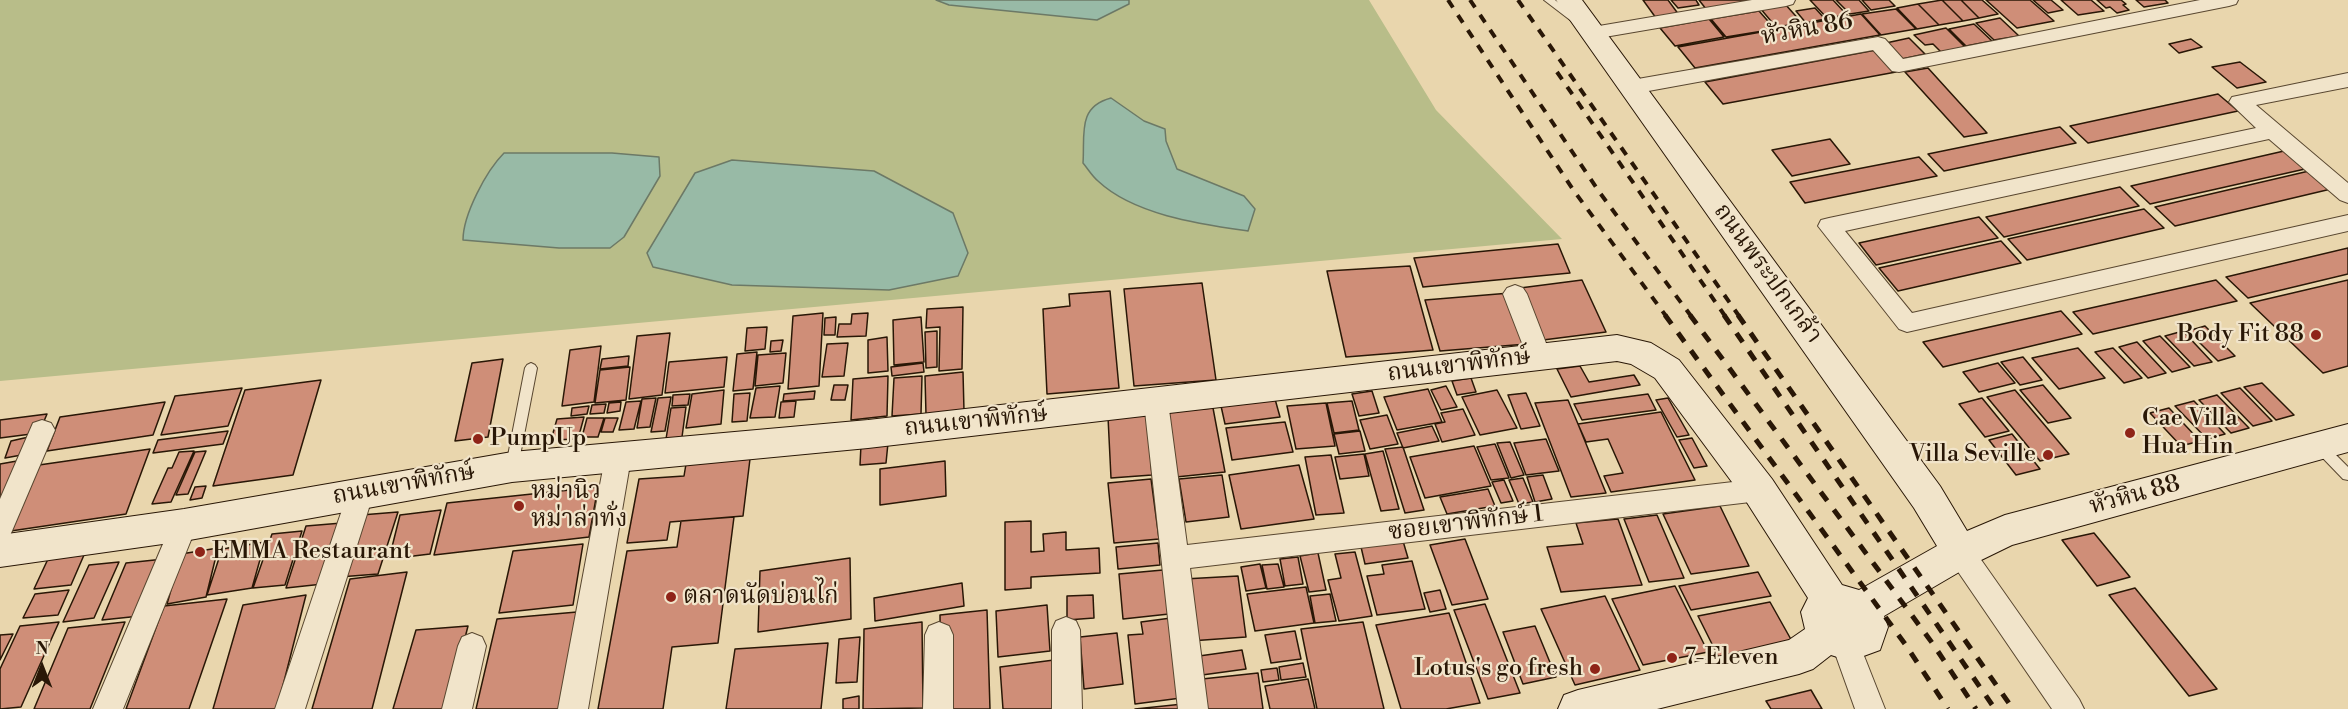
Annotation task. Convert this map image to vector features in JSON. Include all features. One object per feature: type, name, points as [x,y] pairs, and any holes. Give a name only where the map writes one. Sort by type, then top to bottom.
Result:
[{"type":"street","name":"ถนนพระปกเกล้า","points":[[1569,0],[1920,487],[1960,552]]},
{"type":"street","points":[[1593,33],[1786,0]]},
{"type":"street","name":"หัวหิน 86","points":[[1632,87],[1878,43],[1899,66],[2229,0]]},
{"type":"street","points":[[2348,80],[2239,102],[2348,195]]},
{"type":"street","points":[[2273,131],[1829,225],[1907,323],[2348,223]]},
{"type":"street","points":[[1515,294],[1539,356]]},
{"type":"street","name":"ถนนเขาพิทักษ์","points":[[0,551],[184,525],[512,467],[868,434],[1617,348],[1639,352],[1667,369],[1759,490],[1841,622]]},
{"type":"street","points":[[1156,402],[1193,709]]},
{"type":"street","points":[[0,530],[42,430]]},
{"type":"street","name":"หัวหิน 88","points":[[1578,709],[1657,700],[1799,656],[1841,622],[1960,552],[2005,531],[2334,442]]},
{"type":"street","points":[[573,709],[618,458]]},
{"type":"street","name":"ซอยเขาพิทักษ์ 1","points":[[1174,558],[1759,490]]},
{"type":"street","points":[[290,709],[361,492]]},
{"type":"street","points":[[108,709],[184,525]]},
{"type":"street","points":[[1960,552],[2069,709]]},
{"type":"street","points":[[1841,622],[1870,709]]},
{"type":"street","points":[[1066,630],[1067,709]]},
{"type":"street","points":[[938,709],[939,635]]},
{"type":"street","points":[[457,709],[472,646]]},
{"type":"lane","points":[[1549,0],[1593,33]]},
{"type":"lane","points":[[512,467],[531,368]]},
{"type":"lane","points":[[2334,442],[2348,475]]},
{"type":"shaded area","points":[[0,0],[1369,0],[1436,110],[1562,239],[0,381]]},
{"type":"shaded area","points":[[936,0],[1129,0],[1129,4],[1097,20],[949,5]]},
{"type":"shaded area","points":[[1111,98],[1144,121],[1165,129],[1166,141],[1177,169],[1244,196],[1255,209],[1248,231],[1189,221],[1149,210],[1113,193],[1096,179],[1083,163],[1085,123],[1093,108],[1100,102]]},
{"type":"shaded area","points":[[504,153],[612,153],[659,157],[660,176],[624,237],[610,248],[559,248],[463,240],[471,206],[490,171]]},
{"type":"shaded area","points":[[732,160],[874,171],[953,213],[968,253],[958,276],[889,290],[732,285],[653,267],[647,253],[695,173]]},
{"type":"building","points":[[1643,0],[1668,0],[1679,15],[1656,18]]},
{"type":"building","points":[[1671,0],[1696,0],[1699,5],[1678,8]]},
{"type":"building","points":[[1699,0],[1750,0],[1751,1],[1706,9]]},
{"type":"building","points":[[1810,0],[1833,0],[1847,15],[1827,18]]},
{"type":"building","points":[[1836,0],[1859,0],[1869,11],[1850,14]]},
{"type":"building","points":[[1862,0],[1889,0],[1895,6],[1871,10]]},
{"type":"building","points":[[1942,0],[1963,21],[1939,25],[1918,4]]},
{"type":"building","points":[[1942,0],[1961,0],[1979,18],[1963,21]]},
{"type":"building","points":[[1961,0],[1982,0],[1998,14],[1979,18]]},
{"type":"building","points":[[1986,0],[2030,0],[2054,21],[2017,28]]},
{"type":"building","points":[[2033,0],[2051,0],[2063,10],[2048,13]]},
{"type":"building","points":[[2061,0],[2091,0],[2104,11],[2078,15]]},
{"type":"building","points":[[2097,0],[2121,0],[2129,10],[2117,13],[2110,7],[2106,8]]},
{"type":"building","points":[[2136,0],[2165,0],[2168,3],[2144,7]]},
{"type":"building","points":[[1785,4],[1802,23],[1776,27],[1760,8]]},
{"type":"building","points":[[1918,4],[1939,25],[1917,29],[1897,8]]},
{"type":"building","points":[[1815,8],[1825,19],[1806,23],[1796,11]]},
{"type":"building","points":[[1896,9],[1916,29],[1881,35],[1862,14]]},
{"type":"building","points":[[1759,11],[1775,29],[1726,37],[1711,19]]},
{"type":"building","points":[[1861,14],[1880,35],[1695,68],[1678,47]]},
{"type":"building","points":[[2000,18],[2019,36],[1994,40],[1976,23]]},
{"type":"building","points":[[1709,19],[1724,37],[1675,46],[1660,28]]},
{"type":"building","points":[[1974,24],[1992,41],[1966,46],[1949,29]]},
{"type":"building","points":[[1946,28],[1965,47],[1941,52],[1933,44],[1925,45],[1914,35]]},
{"type":"building","points":[[1909,38],[1925,54],[1902,59],[1886,43]]},
{"type":"building","points":[[2191,39],[2202,47],[2179,53],[2169,44]]},
{"type":"building","points":[[1876,50],[1896,72],[1723,104],[1705,82]]},
{"type":"building","points":[[2240,62],[2266,82],[2237,88],[2212,67]]},
{"type":"building","points":[[1928,68],[1987,133],[1964,137],[1905,72]]},
{"type":"building","points":[[2218,94],[2238,111],[2088,143],[2070,126]]},
{"type":"building","points":[[2060,127],[2076,143],[1944,171],[1928,154]]},
{"type":"building","points":[[1830,139],[1850,164],[1792,176],[1772,150]]},
{"type":"building","points":[[2284,151],[2305,169],[2150,204],[2131,186]]},
{"type":"building","points":[[1919,157],[1937,176],[1805,203],[1790,182]]},
{"type":"building","points":[[2309,171],[2331,189],[2175,226],[2155,207]]},
{"type":"building","points":[[2120,187],[2139,206],[2004,237],[1986,217]]},
{"type":"building","points":[[2144,209],[2164,228],[2027,260],[2008,239]]},
{"type":"building","points":[[1979,217],[1998,238],[1876,265],[1859,243]]},
{"type":"building","points":[[2001,241],[2021,263],[1898,291],[1879,268]]},
{"type":"building","points":[[1558,244],[1570,273],[1423,287],[1414,258]]},
{"type":"building","points":[[2348,248],[2348,274],[2248,298],[2226,277]]},
{"type":"building","points":[[1410,266],[1433,350],[1346,357],[1327,271]]},
{"type":"building","points":[[1582,280],[1606,332],[1543,340],[1520,288]]},
{"type":"building","points":[[2216,280],[2237,301],[2093,334],[2073,312]]},
{"type":"building","name":"Body Fit 88","points":[[2348,280],[2348,366],[2323,373],[2250,303]]},
{"type":"building","points":[[1202,283],[1216,380],[1134,386],[1124,289]]},
{"type":"building","points":[[1110,291],[1119,388],[1047,394],[1043,309],[1070,306],[1069,294]]},
{"type":"building","points":[[1510,293],[1527,344],[1440,351],[1425,300]]},
{"type":"building","points":[[963,307],[962,369],[939,371],[940,327],[926,328],[927,309]]},
{"type":"building","points":[[2061,311],[2082,334],[1943,367],[1923,342]]},
{"type":"building","points":[[823,313],[819,386],[788,389],[793,316]]},
{"type":"building","points":[[868,313],[866,336],[837,337],[839,324],[851,324],[852,314]]},
{"type":"building","points":[[836,317],[835,335],[824,335],[825,318]]},
{"type":"building","points":[[921,317],[924,362],[894,365],[893,320]]},
{"type":"building","points":[[2205,326],[2235,356],[2218,361],[2188,331]]},
{"type":"building","points":[[767,327],[765,349],[745,351],[747,328]]},
{"type":"building","points":[[937,331],[937,367],[926,368],[925,332]]},
{"type":"building","points":[[2183,331],[2212,362],[2194,366],[2165,336]]},
{"type":"building","points":[[670,333],[662,395],[629,399],[637,336]]},
{"type":"building","points":[[2160,336],[2190,367],[2172,372],[2143,341]]},
{"type":"building","points":[[887,337],[888,371],[868,373],[868,340]]},
{"type":"building","points":[[783,340],[781,351],[770,352],[771,341]]},
{"type":"building","points":[[2137,342],[2166,373],[2148,378],[2119,347]]},
{"type":"building","points":[[848,343],[844,376],[822,377],[827,344]]},
{"type":"building","points":[[601,346],[594,402],[562,406],[570,350]]},
{"type":"building","points":[[2078,348],[2105,378],[2059,389],[2032,358]]},
{"type":"building","points":[[2113,348],[2142,378],[2124,383],[2095,352]]},
{"type":"building","points":[[757,352],[753,389],[733,391],[737,354]]},
{"type":"building","points":[[786,353],[783,383],[755,386],[758,355]]},
{"type":"building","points":[[629,356],[628,366],[600,369],[602,359]]},
{"type":"building","points":[[727,357],[724,387],[665,393],[669,362]]},
{"type":"building","points":[[2023,357],[2042,380],[2020,385],[2001,362]]},
{"type":"building","points":[[503,359],[488,437],[455,441],[472,363]]},
{"type":"building","points":[[923,363],[924,372],[892,376],[891,367]]},
{"type":"building","points":[[1998,363],[2015,383],[1979,392],[1963,372]]},
{"type":"building","points":[[1580,366],[1589,382],[1634,375],[1640,385],[1571,397],[1557,369]]},
{"type":"building","points":[[630,367],[626,400],[595,403],[600,370]]},
{"type":"building","points":[[963,372],[964,411],[926,415],[925,376]]},
{"type":"building","points":[[888,376],[887,416],[851,420],[853,379]]},
{"type":"building","points":[[922,376],[921,414],[892,416],[894,378]]},
{"type":"building","points":[[1471,378],[1476,392],[1457,395],[1452,381]]},
{"type":"building","points":[[321,380],[293,475],[213,486],[245,390]]},
{"type":"building","points":[[2262,383],[2294,415],[2276,420],[2244,387]]},
{"type":"building","points":[[834,385],[848,385],[845,400],[831,400]]},
{"type":"building","points":[[2043,385],[2071,418],[2048,423],[2020,390]]},
{"type":"building","points":[[780,386],[775,417],[750,418],[756,388]]},
{"type":"building","points":[[1446,386],[1457,407],[1441,410],[1431,390]]},
{"type":"building","points":[[242,388],[228,426],[161,435],[175,396]]},
{"type":"building","points":[[2240,388],[2272,421],[2253,426],[2221,393]]},
{"type":"building","points":[[1428,389],[1442,422],[1397,430],[1384,397]]},
{"type":"building","points":[[724,390],[721,424],[686,428],[692,394]]},
{"type":"building","points":[[1497,390],[1517,428],[1480,435],[1462,397]]},
{"type":"building","points":[[2015,390],[2069,454],[2040,461],[1987,397]]},
{"type":"building","points":[[815,391],[814,399],[783,401],[784,394]]},
{"type":"building","points":[[1372,391],[1379,413],[1359,416],[1352,394]]},
{"type":"building","points":[[750,393],[747,421],[732,422],[734,394]]},
{"type":"building","points":[[1526,393],[1540,426],[1521,429],[1508,395]]},
{"type":"building","points":[[690,394],[688,405],[672,406],[673,395]]},
{"type":"building","points":[[1648,394],[1656,410],[1582,420],[1574,404]]},
{"type":"building","points":[[2217,395],[2249,428],[2231,433],[2199,400]]},
{"type":"building","points":[[671,397],[665,431],[651,432],[658,398]]},
{"type":"building","points":[[656,398],[650,427],[637,428],[642,399]]},
{"type":"building","points":[[1668,398],[1689,435],[1677,437],[1656,400]]},
{"type":"building","points":[[1982,398],[2009,431],[1985,437],[1959,404]]},
{"type":"building","points":[[1275,399],[1280,417],[1225,424],[1221,406]]},
{"type":"building","points":[[1568,400],[1606,493],[1571,497],[1535,403]]},
{"type":"building","points":[[641,401],[634,429],[619,430],[626,402]]},
{"type":"building","points":[[796,401],[794,417],[779,418],[781,402]]},
{"type":"building","points":[[1352,401],[1359,430],[1334,433],[1327,403]]},
{"type":"building","points":[[2194,401],[2225,434],[2207,439],[2175,406]]},
{"type":"building","points":[[165,402],[153,435],[47,451],[60,417]]},
{"type":"building","points":[[621,402],[620,411],[607,413],[609,403]]},
{"type":"building","points":[[1326,403],[1335,446],[1296,449],[1287,406]]},
{"type":"building","points":[[606,404],[604,413],[590,414],[592,405]]},
{"type":"building","points":[[589,406],[587,414],[571,416],[572,408]]},
{"type":"building","points":[[686,407],[682,437],[666,439],[671,408]]},
{"type":"building","points":[[1213,408],[1225,472],[1176,477],[1166,412]]},
{"type":"building","points":[[2169,408],[2200,441],[2181,446],[2150,413]]},
{"type":"building","points":[[1463,409],[1475,435],[1442,442],[1435,424],[1445,422],[1441,413]]},
{"type":"building","points":[[1661,412],[1695,480],[1611,492],[1604,476],[1623,473],[1608,439],[1586,442],[1578,424]]},
{"type":"building","points":[[47,414],[39,433],[0,438],[0,420]]},
{"type":"building","points":[[1147,414],[1152,475],[1111,478],[1108,417]]},
{"type":"building","points":[[1387,415],[1398,444],[1370,449],[1360,420]]},
{"type":"building","points":[[584,417],[578,439],[551,440],[557,419]]},
{"type":"building","points":[[587,418],[604,418],[598,437],[582,437]]},
{"type":"building","points":[[605,418],[618,418],[613,432],[601,432]]},
{"type":"building","points":[[1285,422],[1293,452],[1232,460],[1226,428]]},
{"type":"building","points":[[1432,426],[1439,441],[1403,448],[1397,433]]},
{"type":"building","points":[[228,431],[223,444],[153,453],[158,440]]},
{"type":"building","points":[[1360,431],[1365,451],[1339,454],[1334,434]]},
{"type":"building","points":[[2012,434],[2040,469],[2016,475],[1989,440]]},
{"type":"building","points":[[33,436],[27,454],[5,458],[11,441]]},
{"type":"building","points":[[1692,438],[1707,466],[1694,468],[1679,440]]},
{"type":"building","points":[[1546,439],[1559,471],[1526,475],[1514,443]]},
{"type":"building","points":[[1510,442],[1524,475],[1511,478],[1497,443]]},
{"type":"building","points":[[888,443],[886,463],[860,465],[861,445]]},
{"type":"building","points":[[1495,444],[1509,478],[1491,480],[1477,447]]},
{"type":"building","points":[[1474,446],[1491,486],[1425,498],[1410,457]]},
{"type":"building","points":[[1403,447],[1424,510],[1405,513],[1385,449]]},
{"type":"building","points":[[150,449],[126,514],[4,532],[32,466]]},
{"type":"building","points":[[194,451],[171,502],[152,504],[168,468],[172,468],[179,452]]},
{"type":"building","points":[[206,451],[188,494],[176,495],[195,452]]},
{"type":"building","points":[[1383,451],[1399,509],[1381,511],[1365,454]]},
{"type":"building","points":[[1364,454],[1369,476],[1340,479],[1335,457]]},
{"type":"building","points":[[1331,455],[1344,513],[1316,515],[1305,457]]},
{"type":"building","points":[[750,459],[743,516],[670,522],[667,540],[627,543],[639,479],[684,476],[686,464]]},
{"type":"building","points":[[17,461],[0,503],[0,464]]},
{"type":"building","points":[[945,461],[946,496],[880,505],[880,469]]},
{"type":"building","points":[[1299,465],[1314,519],[1241,529],[1229,475]]},
{"type":"building","points":[[1222,475],[1229,517],[1186,522],[1179,479]]},
{"type":"building","points":[[1543,475],[1552,499],[1535,502],[1527,477]]},
{"type":"building","points":[[1523,478],[1533,502],[1519,504],[1509,480]]},
{"type":"building","points":[[1151,479],[1159,539],[1114,543],[1108,483]]},
{"type":"building","points":[[1504,480],[1513,501],[1501,503],[1492,482]]},
{"type":"building","points":[[206,486],[202,498],[190,500],[195,487]]},
{"type":"building","points":[[598,487],[589,537],[434,555],[447,503]]},
{"type":"building","points":[[1488,489],[1495,506],[1447,514],[1440,497]]},
{"type":"building","points":[[1720,506],[1749,566],[1691,574],[1663,514]]},
{"type":"building","points":[[441,510],[430,554],[389,559],[400,515]]},
{"type":"building","points":[[398,512],[378,574],[339,577],[361,515]]},
{"type":"building","points":[[1657,515],[1684,578],[1649,582],[1624,519]]},
{"type":"building","name":"ตลาดนัดบ่อนไก่","points":[[734,517],[718,643],[672,647],[663,709],[598,709],[627,551],[677,547],[681,521]]},
{"type":"building","points":[[1618,519],[1642,585],[1561,592],[1547,547],[1583,544],[1576,523]]},
{"type":"building","points":[[1031,521],[1031,552],[1044,551],[1043,534],[1066,532],[1066,550],[1099,548],[1100,573],[1031,577],[1031,588],[1005,590],[1005,522]]},
{"type":"building","points":[[342,523],[323,584],[286,588],[306,526]]},
{"type":"building","points":[[302,531],[285,585],[253,588],[272,534]]},
{"type":"building","points":[[2094,533],[2130,577],[2097,586],[2062,540]]},
{"type":"building","points":[[1465,539],[1488,599],[1452,605],[1430,545]]},
{"type":"building","points":[[1403,541],[1408,558],[1365,564],[1361,547]]},
{"type":"building","points":[[265,542],[252,588],[207,595],[222,549]]},
{"type":"building","points":[[1158,543],[1160,565],[1118,569],[1116,547]]},
{"type":"building","points":[[583,544],[573,605],[499,613],[513,551]]},
{"type":"building","points":[[218,548],[206,597],[167,604],[181,554]]},
{"type":"building","points":[[1355,552],[1372,616],[1339,621],[1328,580],[1341,578],[1335,554]]},
{"type":"building","points":[[1318,553],[1326,590],[1309,592],[1300,556]]},
{"type":"building","points":[[84,555],[71,585],[34,589],[48,559]]},
{"type":"building","points":[[1298,557],[1303,584],[1285,586],[1280,559]]},
{"type":"building","points":[[850,558],[851,619],[758,632],[760,571]]},
{"type":"building","points":[[164,559],[140,616],[102,620],[126,563]]},
{"type":"building","points":[[1412,561],[1425,609],[1377,615],[1367,576],[1384,574],[1382,565]]},
{"type":"building","points":[[119,562],[94,618],[63,622],[89,565]]},
{"type":"building","points":[[1260,564],[1266,588],[1246,591],[1241,567]]},
{"type":"building","points":[[1278,564],[1284,587],[1267,589],[1262,565]]},
{"type":"building","points":[[1163,570],[1169,614],[1123,619],[1119,574]]},
{"type":"building","points":[[407,572],[372,709],[312,709],[350,579]]},
{"type":"building","points":[[1758,572],[1771,596],[1691,610],[1679,586]]},
{"type":"building","points":[[1238,576],[1246,637],[1190,641],[1184,579]]},
{"type":"building","points":[[962,583],[964,606],[875,621],[874,598]]},
{"type":"building","points":[[1675,586],[1708,652],[1643,665],[1612,599]]},
{"type":"building","points":[[1306,587],[1314,623],[1255,631],[1247,594]]},
{"type":"building","points":[[2135,588],[2217,689],[2189,696],[2109,595]]},
{"type":"building","points":[[69,590],[58,615],[23,618],[35,594]]},
{"type":"building","points":[[1440,590],[1446,609],[1430,612],[1424,593]]},
{"type":"building","points":[[1330,594],[1336,621],[1315,623],[1310,596]]},
{"type":"building","points":[[306,595],[277,709],[213,709],[243,605]]},
{"type":"building","points":[[1093,595],[1094,618],[1067,620],[1067,596]]},
{"type":"building","points":[[1605,596],[1640,670],[1575,685],[1541,609]]},
{"type":"building","points":[[227,599],[189,709],[126,709],[164,606]]},
{"type":"building","points":[[1770,602],[1793,643],[1719,658],[1698,616]]},
{"type":"building","points":[[1485,604],[1520,693],[1488,699],[1454,610]]},
{"type":"building","points":[[1047,605],[1050,651],[998,657],[996,611]]},
{"type":"building","points":[[987,610],[990,709],[941,709],[940,615]]},
{"type":"building","points":[[577,612],[559,709],[476,709],[497,619]]},
{"type":"building","points":[[1449,613],[1480,703],[1446,709],[1401,709],[1376,625]]},
{"type":"building","points":[[1171,618],[1181,698],[1135,704],[1128,635],[1143,634],[1141,622]]},
{"type":"building","points":[[59,622],[21,707],[0,709],[0,669],[20,626]]},
{"type":"building","points":[[125,622],[90,709],[34,709],[68,628]]},
{"type":"building","points":[[922,622],[923,708],[863,709],[864,629]]},
{"type":"building","points":[[1363,622],[1384,709],[1317,709],[1301,629]]},
{"type":"building","points":[[468,626],[447,709],[393,709],[416,630]]},
{"type":"building","points":[[1535,626],[1556,677],[1523,684],[1503,632]]},
{"type":"building","points":[[1295,631],[1301,659],[1271,663],[1265,635]]},
{"type":"building","points":[[1117,633],[1123,684],[1084,689],[1080,637]]},
{"type":"building","points":[[13,634],[0,660],[0,635]]},
{"type":"building","points":[[860,637],[857,682],[836,683],[839,639]]},
{"type":"building","points":[[828,643],[821,709],[726,709],[735,649]]},
{"type":"building","points":[[1242,650],[1246,669],[1202,675],[1199,656]]},
{"type":"building","points":[[1054,660],[1059,709],[1003,709],[1000,667]]},
{"type":"building","points":[[1303,663],[1306,677],[1281,680],[1279,667]]},
{"type":"building","points":[[1277,668],[1279,680],[1263,682],[1261,670]]},
{"type":"building","points":[[1258,673],[1263,709],[1205,709],[1202,679]]},
{"type":"building","points":[[1308,679],[1315,709],[1270,709],[1265,686]]},
{"type":"building","points":[[1811,690],[1822,709],[1771,709],[1766,701]]},
{"type":"building","points":[[859,696],[859,709],[843,709],[843,699]]},
{"type":"building","points":[[1183,704],[1183,709],[1135,709]]},
{"type":"railway","points":[[1448,0],[1574,191],[1666,316]]},
{"type":"railway","points":[[1470,0],[1600,193],[1691,316]]},
{"type":"railway","points":[[1518,0],[1739,316]]},
{"type":"railway","points":[[1557,72],[1725,316]]},
{"type":"railway","points":[[1665,315],[1905,644],[1948,709]]},
{"type":"railway","points":[[1690,315],[1933,644],[1976,709]]},
{"type":"railway","points":[[1724,315],[1995,709]]},
{"type":"railway","points":[[1738,315],[2013,709]]},
{"type":"place","name":"Body Fit 88","points":[[2316,335]]},
{"type":"place","name":"Cae Villa Hua Hin","points":[[2130,433]]},
{"type":"place","name":"PumpUp","points":[[478,439]]},
{"type":"place","name":"Villa Seville","points":[[2048,455]]},
{"type":"place","name":"หม่านิว หม่าล่าทั่ง","points":[[519,506]]},
{"type":"place","name":"EMMA Restaurant","points":[[200,552]]},
{"type":"place","name":"ตลาดนัดบ่อนไก่","points":[[671,597]]},
{"type":"place","name":"7-Eleven","points":[[1672,658]]},
{"type":"place","name":"Lotus's go fresh","points":[[1595,669]]}]
